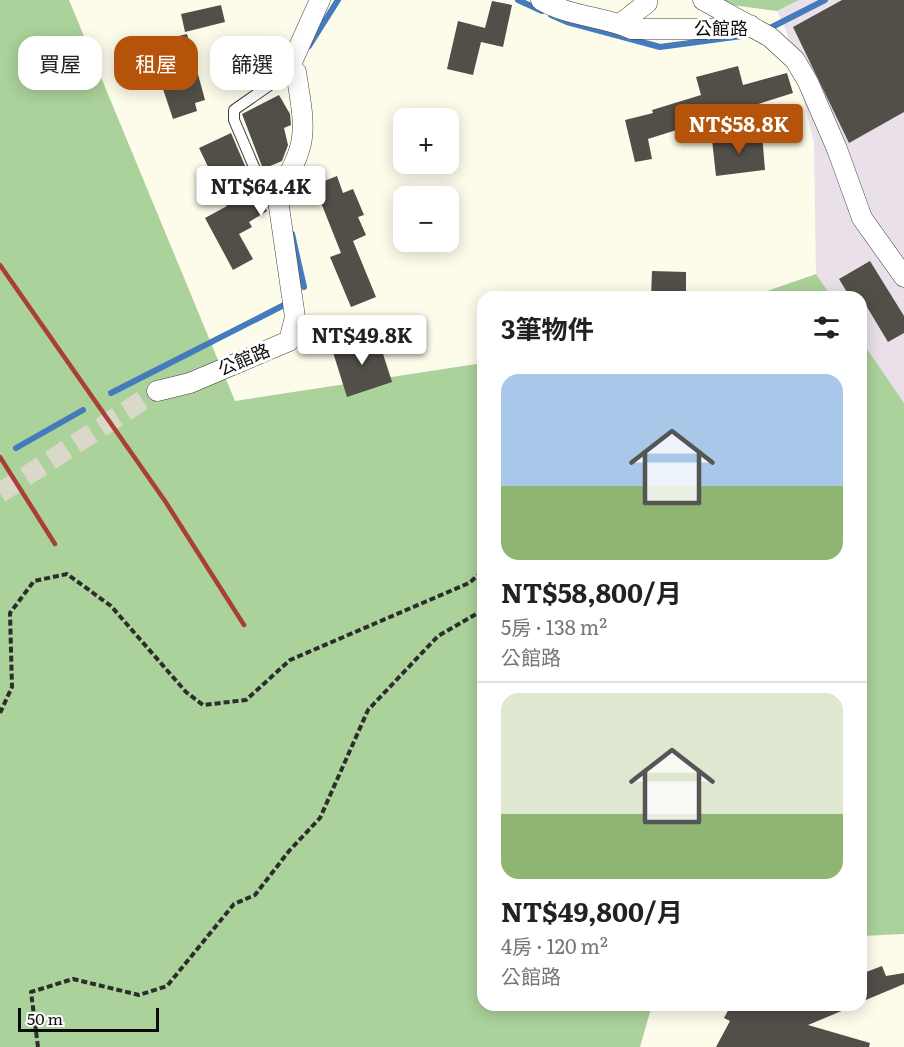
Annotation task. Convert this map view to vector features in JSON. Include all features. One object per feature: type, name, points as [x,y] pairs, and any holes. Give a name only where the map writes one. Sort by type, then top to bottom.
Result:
[{"type":"street","points":[[294,58],[320,0]]},
{"type":"street","name":"公館路","points":[[541,0],[557,9],[632,29],[716,29],[750,25],[770,37],[795,60],[808,82],[837,149],[862,218],[904,277]]},
{"type":"street","points":[[620,24],[647,3],[647,0]]},
{"type":"street","points":[[703,0],[750,25]]},
{"type":"street","points":[[277,193],[291,173],[304,141],[296,72],[294,72]]},
{"type":"street","name":"公館路","points":[[157,391],[190,382],[289,341],[295,317],[277,193]]},
{"type":"lane","points":[[263,90],[234,110],[234,120],[263,188],[277,193]]},
{"type":"path","points":[[0,713],[12,687],[10,613],[34,581],[67,574],[111,606],[186,692],[203,705],[246,700],[290,660],[469,583],[477,576]]},
{"type":"path","points":[[38,1047],[31,992],[73,980],[139,995],[167,986],[234,904],[255,895],[289,851],[320,818],[368,710],[438,636],[477,613]]},
{"type":"shaded area","points":[[799,0],[904,0],[904,403],[867,349],[867,291],[828,291],[816,274],[814,143],[786,30],[777,11]]},
{"type":"green space","points":[[0,0],[69,0],[84,36],[18,36],[18,90],[102,90],[102,80],[235,401],[477,364],[477,1011],[650,1011],[640,1047],[0,1047]]},
{"type":"green space","points":[[692,0],[799,0],[777,11]]},
{"type":"green space","points":[[816,274],[828,291],[767,291]]},
{"type":"green space","points":[[867,349],[904,403],[904,934],[867,936]]},
{"type":"building","points":[[842,0],[904,0],[904,112],[849,143],[793,27]]},
{"type":"building","points":[[492,1],[512,5],[503,47],[481,42],[473,75],[447,69],[458,21],[485,28]]},
{"type":"building","points":[[221,5],[225,22],[185,32],[181,14]]},
{"type":"building","points":[[738,66],[743,85],[787,73],[793,93],[648,139],[652,159],[635,162],[625,120],[653,113],[652,110],[701,95],[696,77]]},
{"type":"building","points":[[198,74],[205,100],[195,103],[197,111],[173,119],[163,90],[198,90]]},
{"type":"building","points":[[279,95],[290,114],[291,125],[284,128],[288,145],[282,161],[263,169],[242,114]]},
{"type":"building","points":[[231,133],[249,175],[246,176],[267,211],[249,222],[252,227],[239,234],[253,259],[233,270],[205,218],[227,206],[199,148]]},
{"type":"building","points":[[762,134],[765,170],[716,176],[712,140]]},
{"type":"building","points":[[337,176],[343,193],[353,189],[364,215],[358,217],[366,235],[353,241],[376,297],[351,307],[330,257],[341,253],[314,185]]},
{"type":"building","points":[[870,261],[904,316],[904,333],[888,342],[867,307],[867,291],[846,291],[839,279]]},
{"type":"building","points":[[652,271],[686,272],[686,291],[651,291]]},
{"type":"building","points":[[377,335],[392,382],[347,397],[332,349]]},
{"type":"building","points":[[882,966],[886,976],[904,973],[904,984],[867,999],[867,972]]},
{"type":"building","points":[[728,1011],[842,1011],[808,1025],[870,1043],[869,1047],[716,1047],[730,1021],[724,1018]]},
{"type":"waterway","points":[[309,46],[338,0]]},
{"type":"waterway","points":[[518,0],[542,11]]},
{"type":"waterway","points":[[772,27],[825,0]]},
{"type":"waterway","points":[[551,15],[567,22],[660,47],[742,36]]},
{"type":"waterway","points":[[292,234],[304,287]]},
{"type":"waterway","points":[[111,393],[284,305]]},
{"type":"waterway","points":[[16,448],[83,410]]},
{"type":"tunnel","points":[[0,493],[157,391]]},
{"type":"railway","points":[[0,265],[165,501],[244,625]]},
{"type":"railway","points":[[0,457],[55,544]]}]
